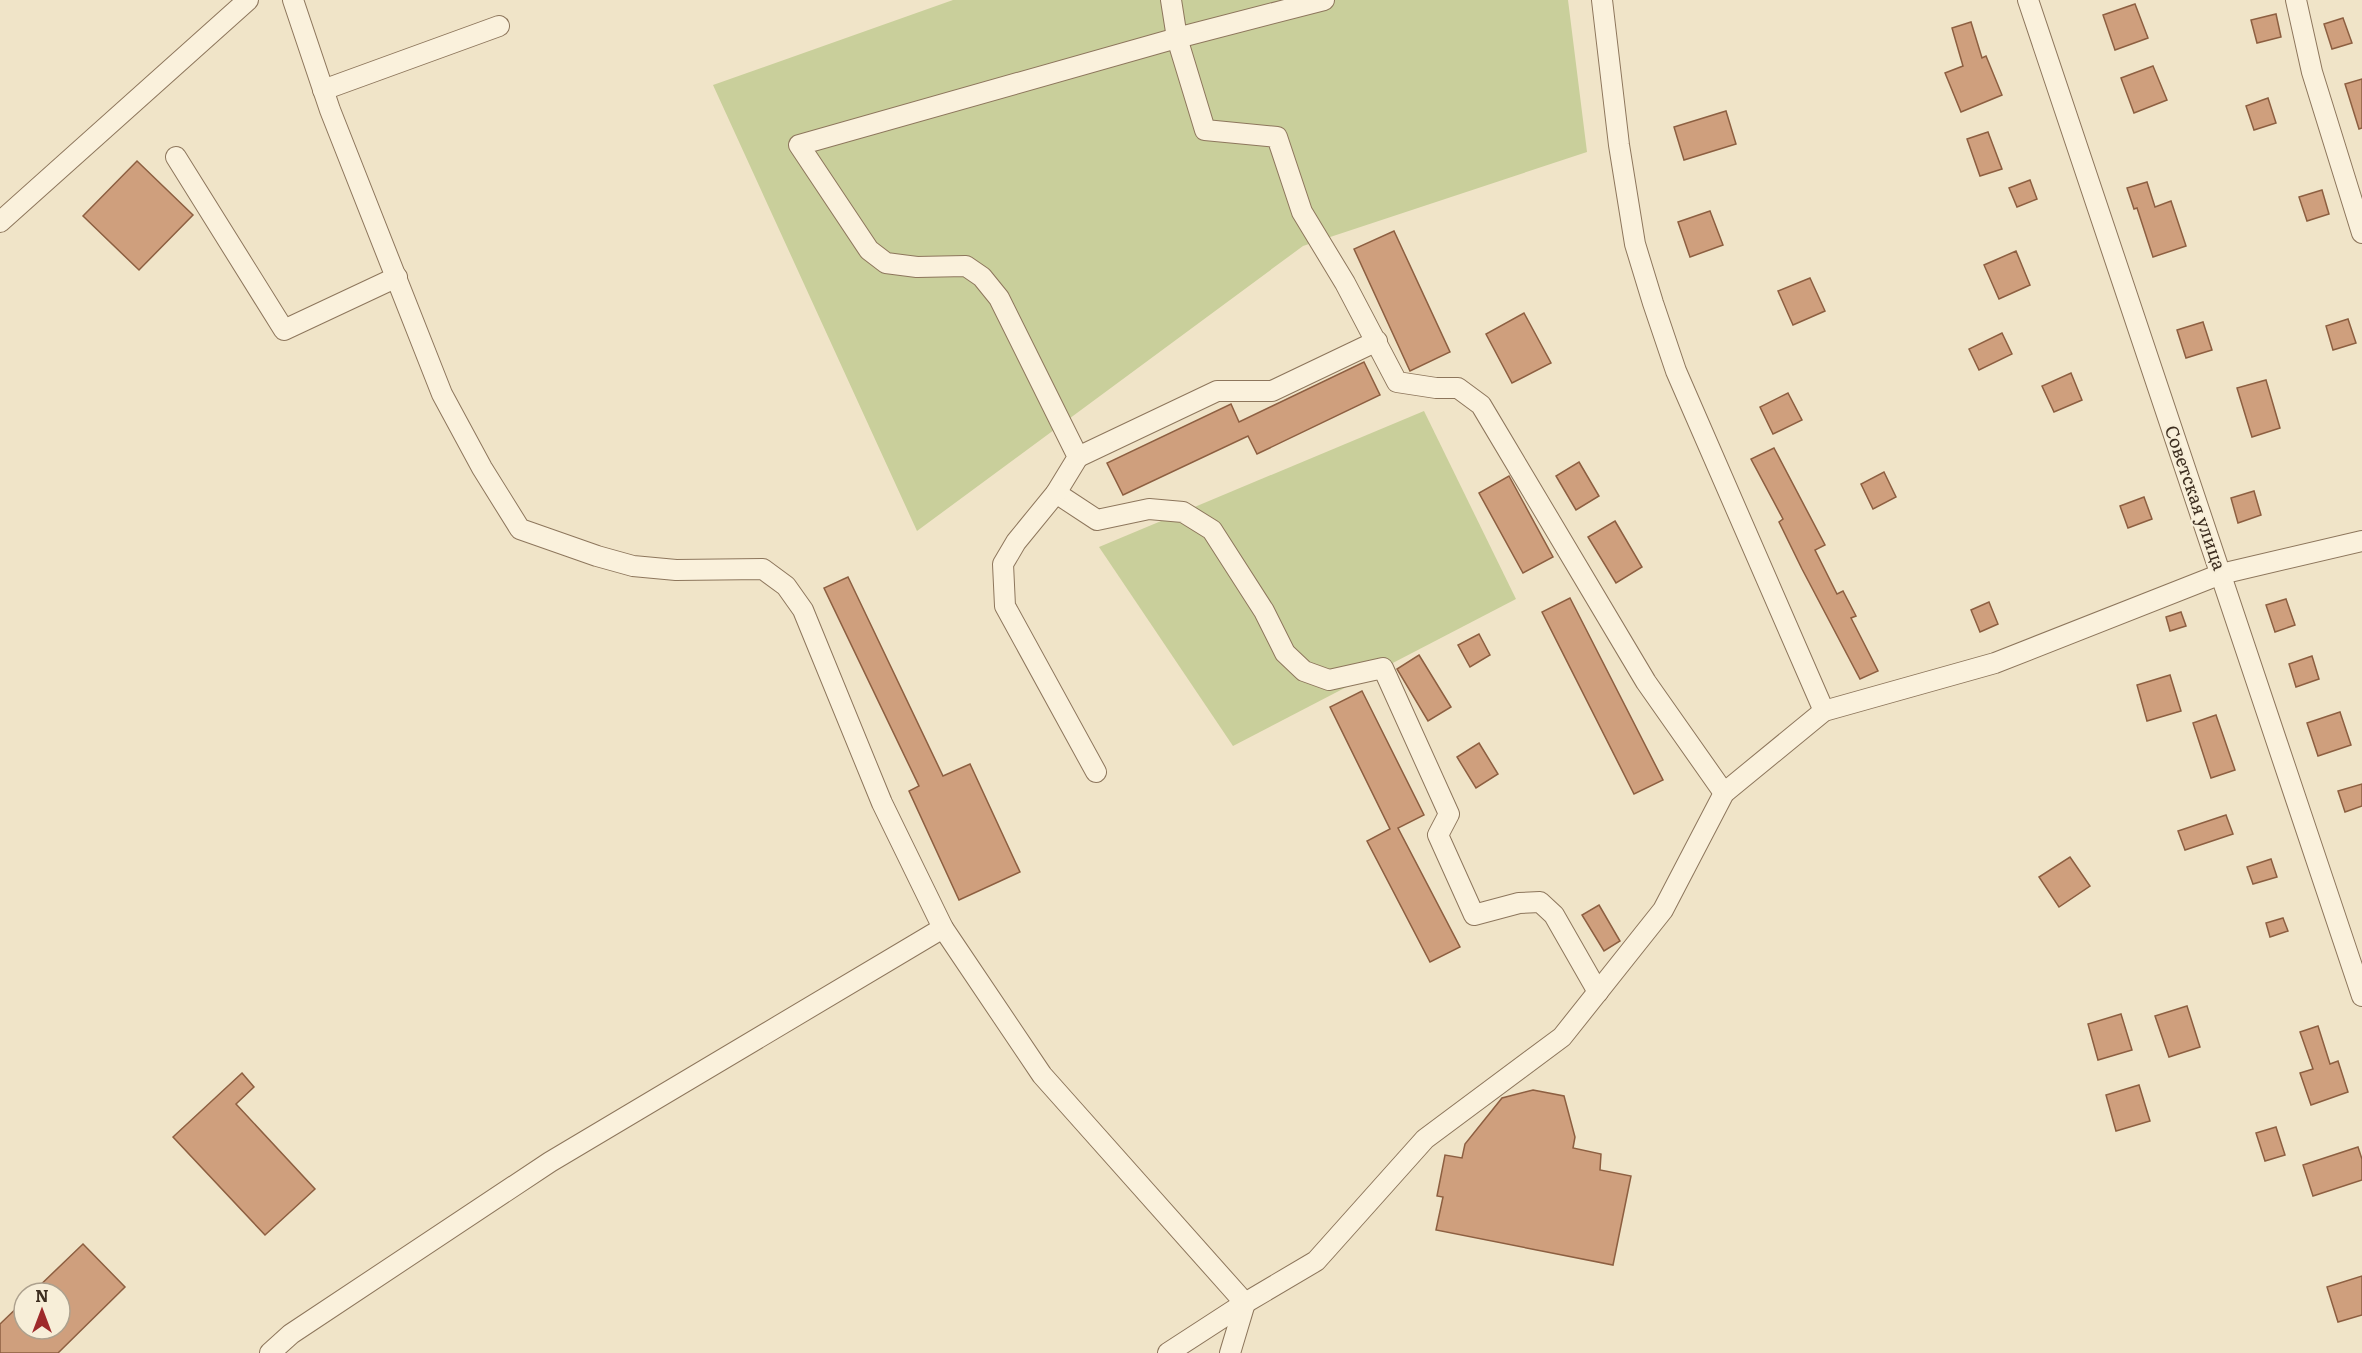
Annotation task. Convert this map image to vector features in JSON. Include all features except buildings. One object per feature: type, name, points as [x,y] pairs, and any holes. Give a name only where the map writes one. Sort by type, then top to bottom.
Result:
[{"type":"street","points":[[0,222],[248,0]]},
{"type":"street","points":[[293,0],[323,90],[442,394],[482,468],[520,529],[633,566],[676,570],[763,569],[786,586],[803,610],[882,803],[944,928],[1042,1075],[1245,1303]]},
{"type":"street","points":[[1171,0],[1177,38],[1205,130],[1277,137],[1302,212],[1377,341],[1397,381],[1436,388],[1458,388],[1481,405],[1646,682],[1724,793]]},
{"type":"street","points":[[1078,457],[999,298],[982,277],[966,266],[917,267],[886,263],[869,250],[800,145],[1177,38],[1324,0]]},
{"type":"street","points":[[1602,0],[1619,145],[1635,244],[1650,293],[1676,371],[1824,711]]},
{"type":"street","name":"Советская улица","points":[[2028,0],[2362,996]]},
{"type":"street","points":[[2296,0],[2312,72],[2362,233]]},
{"type":"street","points":[[323,90],[499,26]]},
{"type":"street","points":[[176,157],[284,330],[397,277]]},
{"type":"street","points":[[1096,772],[1005,606],[1003,564],[1016,542],[1056,493],[1078,457],[1216,391],[1272,391],[1377,341]]},
{"type":"street","points":[[1056,493],[1097,520],[1149,509],[1182,512],[1212,530],[1264,611],[1285,653],[1304,671],[1329,680],[1383,668],[1449,814],[1438,835],[1474,915],[1519,903],[1539,902],[1554,915],[1598,992]]},
{"type":"street","points":[[1168,1353],[1245,1303],[1316,1261],[1425,1139],[1562,1037],[1663,910],[1724,793],[1824,711],[1995,663],[2221,574],[2362,541]]},
{"type":"street","points":[[270,1353],[291,1334],[550,1162],[944,928]]},
{"type":"street","points":[[1230,1353],[1245,1303]]},
{"type":"green space","points":[[953,0],[1568,0],[1587,152],[1303,246],[917,531],[713,85]]},
{"type":"green space","points":[[1424,411],[1516,599],[1233,746],[1099,547]]}]
